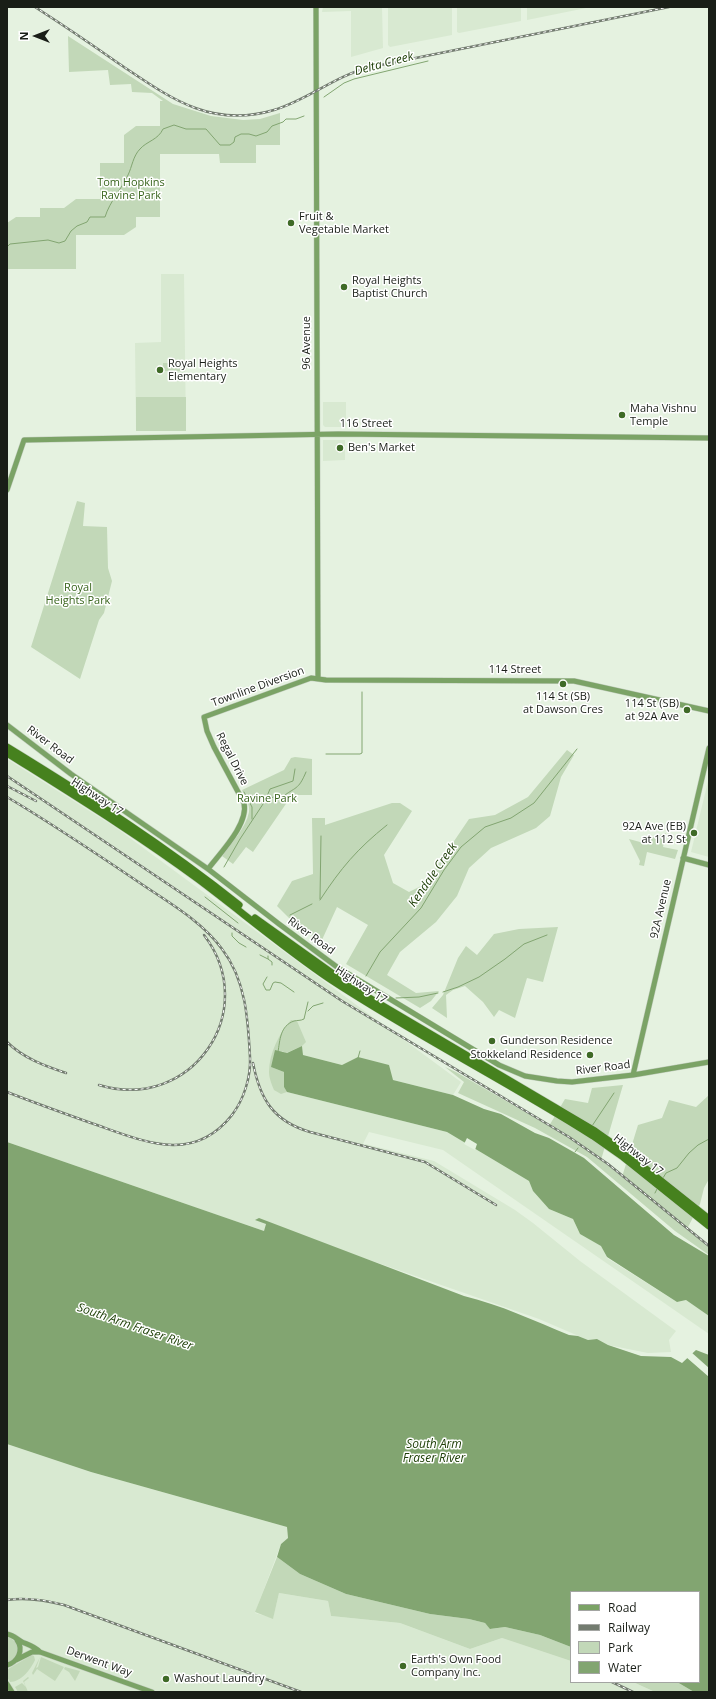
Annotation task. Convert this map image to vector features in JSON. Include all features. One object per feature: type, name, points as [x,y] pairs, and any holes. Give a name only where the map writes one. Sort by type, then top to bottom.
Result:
[{"type":"highway","name":"Highway 17","points":[[7,746],[162,846],[254,917],[360,992],[585,1128]]},
{"type":"highway","name":"Highway 17","points":[[7,753],[79,798],[157,850],[198,879],[278,941],[363,1000],[594,1133],[648,1173],[709,1226]]},
{"type":"highway","name":"Highway 17","points":[[671,1192],[709,1219]]},
{"type":"street","name":"96 Avenue","points":[[316,7],[318,679]]},
{"type":"street","name":"116 Street","points":[[7,490],[24,440],[317,434],[709,438]]},
{"type":"street","name":"Townline Diversion","points":[[204,717],[306,679],[318,679]]},
{"type":"street","name":"114 Street","points":[[318,679],[574,681],[709,711]]},
{"type":"street","name":"Regal Drive","points":[[204,717],[207,731],[244,803],[245,812],[240,826],[208,869]]},
{"type":"street","name":"River Road","points":[[7,725],[72,774],[208,869],[291,934],[337,967],[499,1065],[525,1076],[572,1082],[633,1075],[709,1062]]},
{"type":"street","name":"92A Avenue","points":[[633,1075],[709,748]]},
{"type":"street","points":[[683,858],[709,865]]},
{"type":"street","name":"Derwent Way","points":[[7,1634],[22,1642],[34,1646],[40,1652],[152,1692]]},
{"type":"street","points":[[16,1638],[19,1643],[20,1655],[16,1660]]},
{"type":"street","points":[[8,1666],[32,1652],[40,1652]]},
{"type":"street","points":[[7,1684],[12,1692]]},
{"type":"shaded area","points":[[323,7],[382,7],[383,48],[351,57],[351,11],[322,12]]},
{"type":"shaded area","points":[[388,7],[452,7],[452,35],[390,47],[388,45]]},
{"type":"shaded area","points":[[457,7],[521,7],[521,21],[459,33],[457,32]]},
{"type":"shaded area","points":[[527,7],[591,7],[527,20]]},
{"type":"shaded area","name":"Royal Heights Elementary","points":[[161,274],[184,274],[186,431],[136,431],[135,343],[161,342]]},
{"type":"shaded area","points":[[323,402],[346,402],[346,427],[325,427],[323,425]]},
{"type":"shaded area","points":[[323,440],[345,440],[345,460],[323,461]]},
{"type":"shaded area","points":[[7,759],[115,827],[461,1082],[453,1095],[393,1080],[358,1057],[342,1065],[303,1055],[302,1046],[287,1092],[447,1132],[529,1181],[533,1191],[549,1209],[573,1219],[580,1234],[602,1246],[607,1258],[677,1302],[686,1300],[709,1316],[709,1334],[443,1150],[369,1132],[362,1146],[364,1147],[365,1144],[434,1161],[515,1210],[580,1261],[676,1331],[669,1340],[671,1352],[648,1353],[608,1345],[597,1339],[588,1340],[539,1319],[266,1224],[264,1231],[7,1142]]},
{"type":"shaded area","points":[[709,777],[709,857],[691,852]]},
{"type":"shaded area","points":[[7,1444],[91,1472],[287,1527],[288,1538],[281,1544],[255,1613],[273,1618],[279,1593],[328,1601],[331,1616],[400,1623],[470,1649],[502,1638],[570,1661],[570,1683],[635,1683],[655,1692],[7,1692]]},
{"type":"green space","name":"Tom Hopkins Ravine Park","points":[[68,36],[173,104],[211,116],[243,120],[260,119],[280,113],[280,145],[256,145],[256,163],[220,163],[219,154],[160,154],[160,217],[136,217],[136,227],[124,235],[76,235],[76,269],[7,269],[7,223],[16,217],[40,217],[40,208],[64,208],[76,199],[100,199],[100,163],[124,163],[124,135],[136,126],[160,126],[160,101],[163,101],[152,93],[132,92],[131,84],[110,85],[108,70],[69,72]]},
{"type":"green space","points":[[163,363],[180,363],[180,371],[163,371]]},
{"type":"green space","points":[[136,397],[186,397],[186,431],[136,431]]},
{"type":"green space","name":"Royal Heights Park","points":[[77,501],[85,503],[83,526],[107,527],[108,568],[112,581],[104,613],[99,620],[80,679],[31,647]]},
{"type":"green space","points":[[567,750],[574,755],[561,777],[550,816],[536,828],[491,848],[469,868],[457,896],[436,922],[400,952],[387,975],[416,993],[439,991],[431,1001],[420,1008],[346,964],[368,925],[337,907],[321,942],[294,923],[277,906],[292,881],[313,874],[312,818],[325,818],[325,825],[392,803],[400,803],[412,811],[384,855],[393,883],[409,892],[425,884],[469,819],[495,815],[528,797]]},
{"type":"green space","name":"Ravine Park","points":[[291,758],[312,759],[312,795],[292,795],[253,852],[246,847],[233,864],[222,856],[242,830],[249,812],[249,806],[242,790],[284,770]]},
{"type":"green space","points":[[666,833],[663,847],[678,850],[675,859],[647,852],[644,866],[639,865],[640,861],[629,839],[640,842]]},
{"type":"green space","points":[[558,927],[543,982],[527,978],[515,1018],[499,1010],[494,1017],[483,1002],[465,986],[453,990],[446,995],[447,1018],[432,1008],[443,995],[458,958],[466,946],[477,955],[494,934],[519,929]]},
{"type":"green space","points":[[291,1020],[297,1021],[306,1042],[302,1046],[286,1053],[282,1051],[271,1067],[284,1072],[284,1087],[287,1092],[281,1094],[273,1088],[269,1065],[273,1051],[282,1031]]},
{"type":"green space","points":[[445,1067],[549,1126],[565,1099],[588,1103],[592,1088],[623,1085],[601,1160],[622,1177],[638,1125],[662,1118],[669,1100],[696,1107],[709,1095],[709,1179],[704,1188],[700,1204],[687,1229],[709,1247],[709,1255],[675,1231],[587,1157],[535,1128],[458,1093],[464,1082]]},
{"type":"green space","points":[[277,1557],[300,1574],[346,1594],[430,1614],[469,1619],[485,1623],[491,1629],[505,1627],[540,1635],[570,1647],[570,1661],[502,1638],[470,1649],[400,1623],[331,1616],[328,1601],[279,1593],[273,1619],[255,1612]]},
{"type":"green space","points":[[7,1636],[16,1642],[18,1649],[15,1657],[7,1663]]},
{"type":"green space","points":[[32,1655],[34,1656],[35,1660],[28,1671],[18,1680],[10,1682],[7,1677],[8,1669]]},
{"type":"green space","points":[[40,1657],[36,1668],[38,1667],[41,1657],[64,1667],[55,1681],[37,1669],[33,1675],[32,1673]]},
{"type":"green space","points":[[65,1667],[80,1671],[75,1681],[69,1672],[64,1669]]},
{"type":"green space","points":[[28,1677],[29,1678],[24,1682],[26,1687],[23,1681]]},
{"type":"green space","points":[[22,1683],[28,1692],[18,1692],[15,1687]]},
{"type":"green space","points":[[635,1683],[679,1683],[694,1692],[655,1692]]},
{"type":"water","points":[[302,1046],[303,1055],[342,1065],[358,1057],[389,1065],[393,1080],[453,1095],[484,1109],[501,1114],[535,1133],[549,1138],[584,1158],[674,1235],[709,1256],[709,1316],[686,1300],[677,1302],[607,1257],[601,1246],[580,1234],[573,1219],[549,1209],[533,1191],[529,1181],[447,1132],[287,1092],[284,1087],[284,1072],[271,1067],[275,1050],[287,1053]]},
{"type":"water","name":"South Arm Fraser River","points":[[7,1142],[264,1231],[266,1224],[255,1220],[259,1218],[464,1296],[505,1309],[569,1335],[578,1336],[588,1340],[597,1339],[608,1345],[641,1356],[671,1357],[682,1363],[696,1350],[709,1355],[709,1692],[694,1692],[679,1683],[700,1683],[700,1591],[570,1591],[570,1647],[540,1635],[505,1627],[490,1629],[485,1623],[469,1619],[430,1614],[346,1594],[300,1574],[277,1557],[281,1544],[288,1538],[287,1527],[91,1472],[7,1444]]},
{"type":"pier","points":[[467,1138],[477,1144],[475,1150],[464,1144]]},
{"type":"pier","points":[[691,1352],[709,1368],[709,1377],[686,1357]]},
{"type":"waterway","name":"Delta Creek","points":[[324,97],[344,83],[354,79],[428,61]]},
{"type":"waterway","name":"Delta Creek","points":[[7,247],[10,244],[48,240],[59,243],[65,241],[71,231],[77,226],[87,222],[90,217],[105,217],[128,175],[134,158],[143,146],[158,136],[163,129],[174,125],[186,129],[206,129],[220,145],[230,145],[234,142],[235,137],[241,134],[256,136],[267,132],[272,126],[283,122],[286,119],[296,119],[304,116]]},
{"type":"waterway","points":[[326,754],[362,753],[362,692]]},
{"type":"waterway","name":"Kendale Creek","points":[[366,976],[380,952],[421,908],[444,870],[461,847],[485,827],[511,818],[534,803],[577,749]]},
{"type":"waterway","points":[[224,867],[265,801],[270,789],[293,781],[295,769]]},
{"type":"waterway","points":[[266,801],[273,797],[281,798],[296,788],[306,772]]},
{"type":"waterway","points":[[244,792],[252,807],[252,819]]},
{"type":"waterway","points":[[320,900],[350,860],[367,842],[387,825]]},
{"type":"waterway","points":[[320,899],[321,836]]},
{"type":"waterway","points":[[205,897],[238,923]]},
{"type":"waterway","points":[[290,915],[312,904]]},
{"type":"waterway","points":[[232,933],[232,936],[246,947]]},
{"type":"waterway","points":[[443,992],[479,977],[524,944],[547,935]]},
{"type":"waterway","points":[[260,955],[268,959]]},
{"type":"waterway","points":[[268,956],[268,959],[272,962],[272,965]]},
{"type":"waterway","points":[[267,977],[263,984],[266,990],[270,990],[275,982],[281,983],[294,992]]},
{"type":"waterway","points":[[396,998],[419,997],[438,993]]},
{"type":"waterway","points":[[278,1052],[283,1030],[289,1023],[304,1019],[308,1002]]},
{"type":"waterway","name":"Kendale Creek","points":[[308,1011],[313,1006],[323,1003]]},
{"type":"waterway","points":[[358,1058],[360,1051]]},
{"type":"waterway","points":[[592,1126],[614,1093]]},
{"type":"waterway","points":[[663,1178],[666,1173],[677,1168],[689,1153],[698,1145],[709,1139]]},
{"type":"waterway","points":[[575,1152],[578,1148]]},
{"type":"waterway","points":[[655,1193],[657,1189]]},
{"type":"railway","points":[[35,7],[137,76],[173,98],[210,112],[230,115],[251,115],[286,106],[334,81],[371,67],[669,7]]},
{"type":"railway","points":[[7,776],[342,1001],[569,1137],[608,1164],[709,1246]]},
{"type":"railway","points":[[7,786],[36,801]]},
{"type":"railway","points":[[7,797],[40,817],[171,904],[194,920],[214,939],[230,961],[241,987],[247,1015],[250,1065],[246,1088],[232,1115],[217,1131],[200,1140],[183,1144],[165,1144],[128,1136],[7,1092]]},
{"type":"railway","points":[[99,1085],[132,1090],[162,1084],[188,1070],[208,1049],[221,1023],[225,994],[220,964],[204,935]]},
{"type":"railway","points":[[7,1042],[27,1057],[66,1073]]},
{"type":"railway","points":[[253,1063],[264,1098],[270,1107],[286,1122],[310,1132],[425,1162],[496,1205]]},
{"type":"railway","points":[[7,1600],[36,1600],[64,1605],[301,1692]]},
{"type":"railway","points":[[614,1683],[633,1692]]},
{"type":"place","name":"Fruit & Vegetable Market","points":[[291,223]]},
{"type":"place","name":"Royal Heights Baptist Church","points":[[344,287]]},
{"type":"place","name":"Royal Heights Elementary","points":[[160,370]]},
{"type":"place","name":"Maha Vishnu Temple","points":[[622,415]]},
{"type":"place","name":"Ben's Market","points":[[340,448]]},
{"type":"place","name":"114 St (SB) at Dawson Cres","points":[[563,684]]},
{"type":"place","name":"114 St (SB) at 92A Ave","points":[[687,710]]},
{"type":"place","name":"92A Ave (EB) at 112 St","points":[[694,833]]},
{"type":"place","name":"Gunderson Residence","points":[[492,1041]]},
{"type":"place","name":"Stokkeland Residence","points":[[590,1055]]},
{"type":"place","name":"Earth's Own Food Company Inc.","points":[[403,1666]]},
{"type":"place","name":"Washout Laundry","points":[[166,1679]]}]
